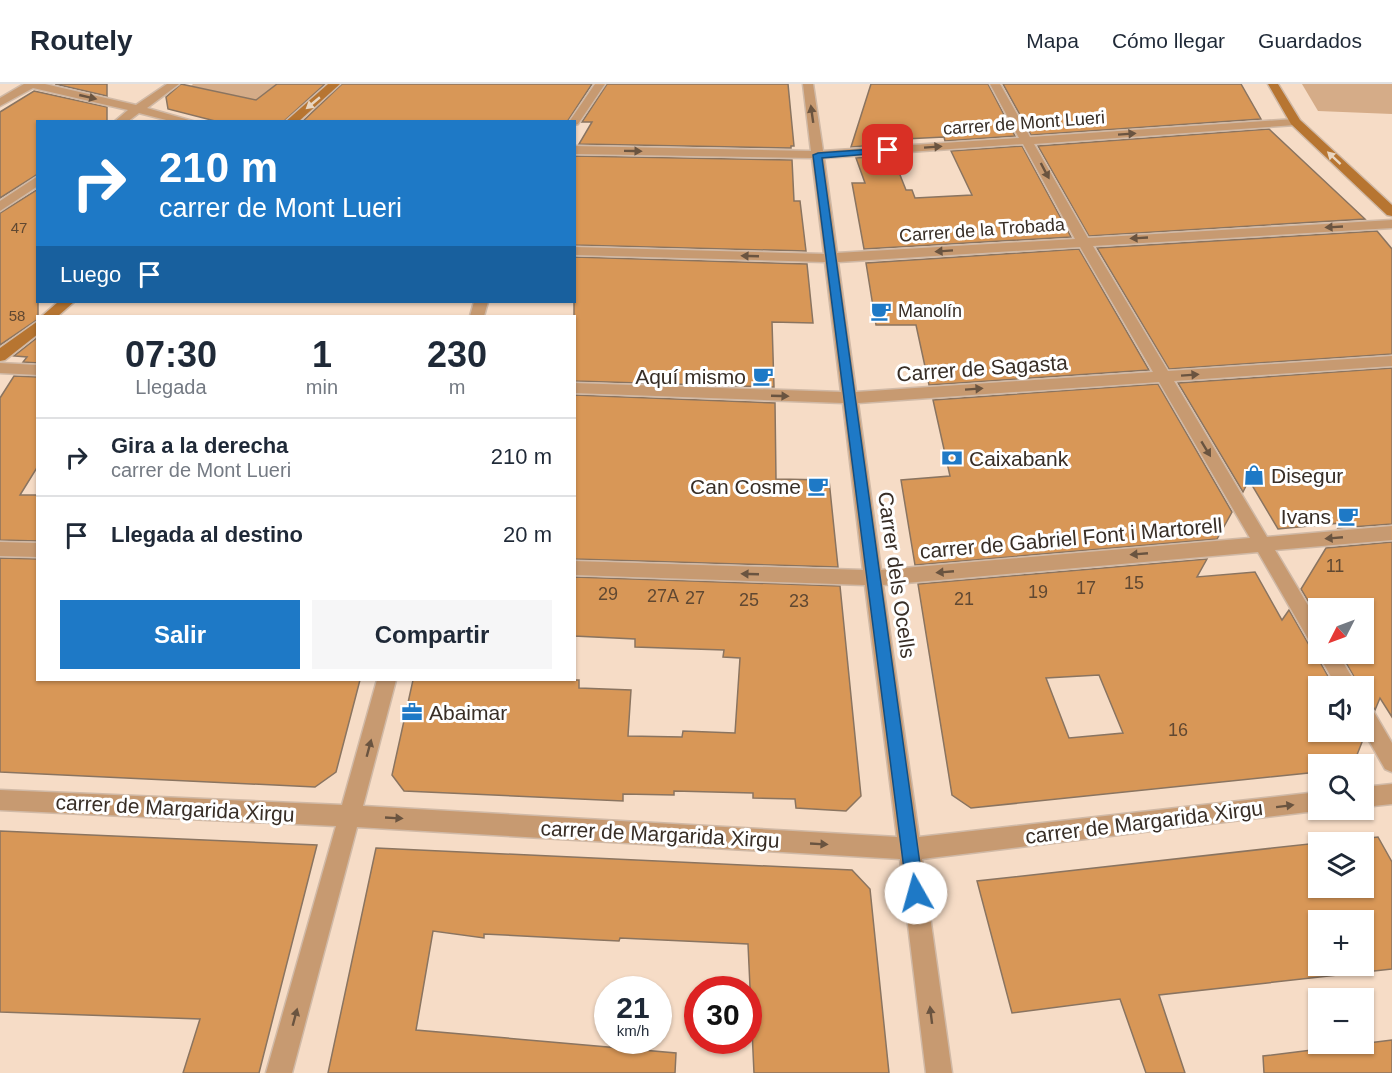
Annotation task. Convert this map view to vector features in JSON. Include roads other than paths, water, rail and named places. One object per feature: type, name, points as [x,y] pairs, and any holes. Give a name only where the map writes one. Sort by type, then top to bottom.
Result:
[{"type":"street","points":[[0,103],[32,84],[183,120]]},
{"type":"street","points":[[122,120],[174,84]]},
{"type":"street","points":[[292,120],[335,84]]},
{"type":"street","points":[[575,120],[600,84]]},
{"type":"street","name":"Carrer dels Ocells","points":[[808,84],[939,1073]]},
{"type":"street","points":[[995,84],[1029,140],[1083,241],[1308,621]]},
{"type":"street","points":[[1273,84],[1295,122],[1392,212]]},
{"type":"street","name":"carrer de Mont Lueri","points":[[576,150],[818,155],[1295,122]]},
{"type":"street","points":[[0,207],[36,181]]},
{"type":"street","name":"Carrer de la Trobada","points":[[576,251],[831,258],[1392,224]]},
{"type":"street","points":[[50,315],[66,303]]},
{"type":"street","points":[[0,356],[36,328]]},
{"type":"street","name":"Carrer de Sagasta","points":[[576,388],[850,398],[1392,361]]},
{"type":"street","points":[[0,368],[36,370]]},
{"type":"street","name":"carrer de Gabriel Font i Martorell","points":[[576,568],[874,578],[1392,533]]},
{"type":"street","points":[[0,549],[36,550]]},
{"type":"street","points":[[279,1073],[387,681]]},
{"type":"street","points":[[1374,731],[1392,762]]},
{"type":"street","points":[[1374,796],[1392,794]]},
{"type":"street","name":"carrer de Margarida Xirgu","points":[[0,800],[351,816],[910,849],[1308,803]]},
{"type":"place","name":"Manolín","points":[[881,311]]},
{"type":"place","name":"Aquí mismo","points":[[763,376]]},
{"type":"place","name":"Caixabank","points":[[952,458]]},
{"type":"place","name":"Disegur","points":[[1254,475]]},
{"type":"place","name":"Can Cosme","points":[[818,486]]},
{"type":"place","name":"Ivans","points":[[1348,516]]},
{"type":"place","name":"Abaimar","points":[[412,712]]}]
